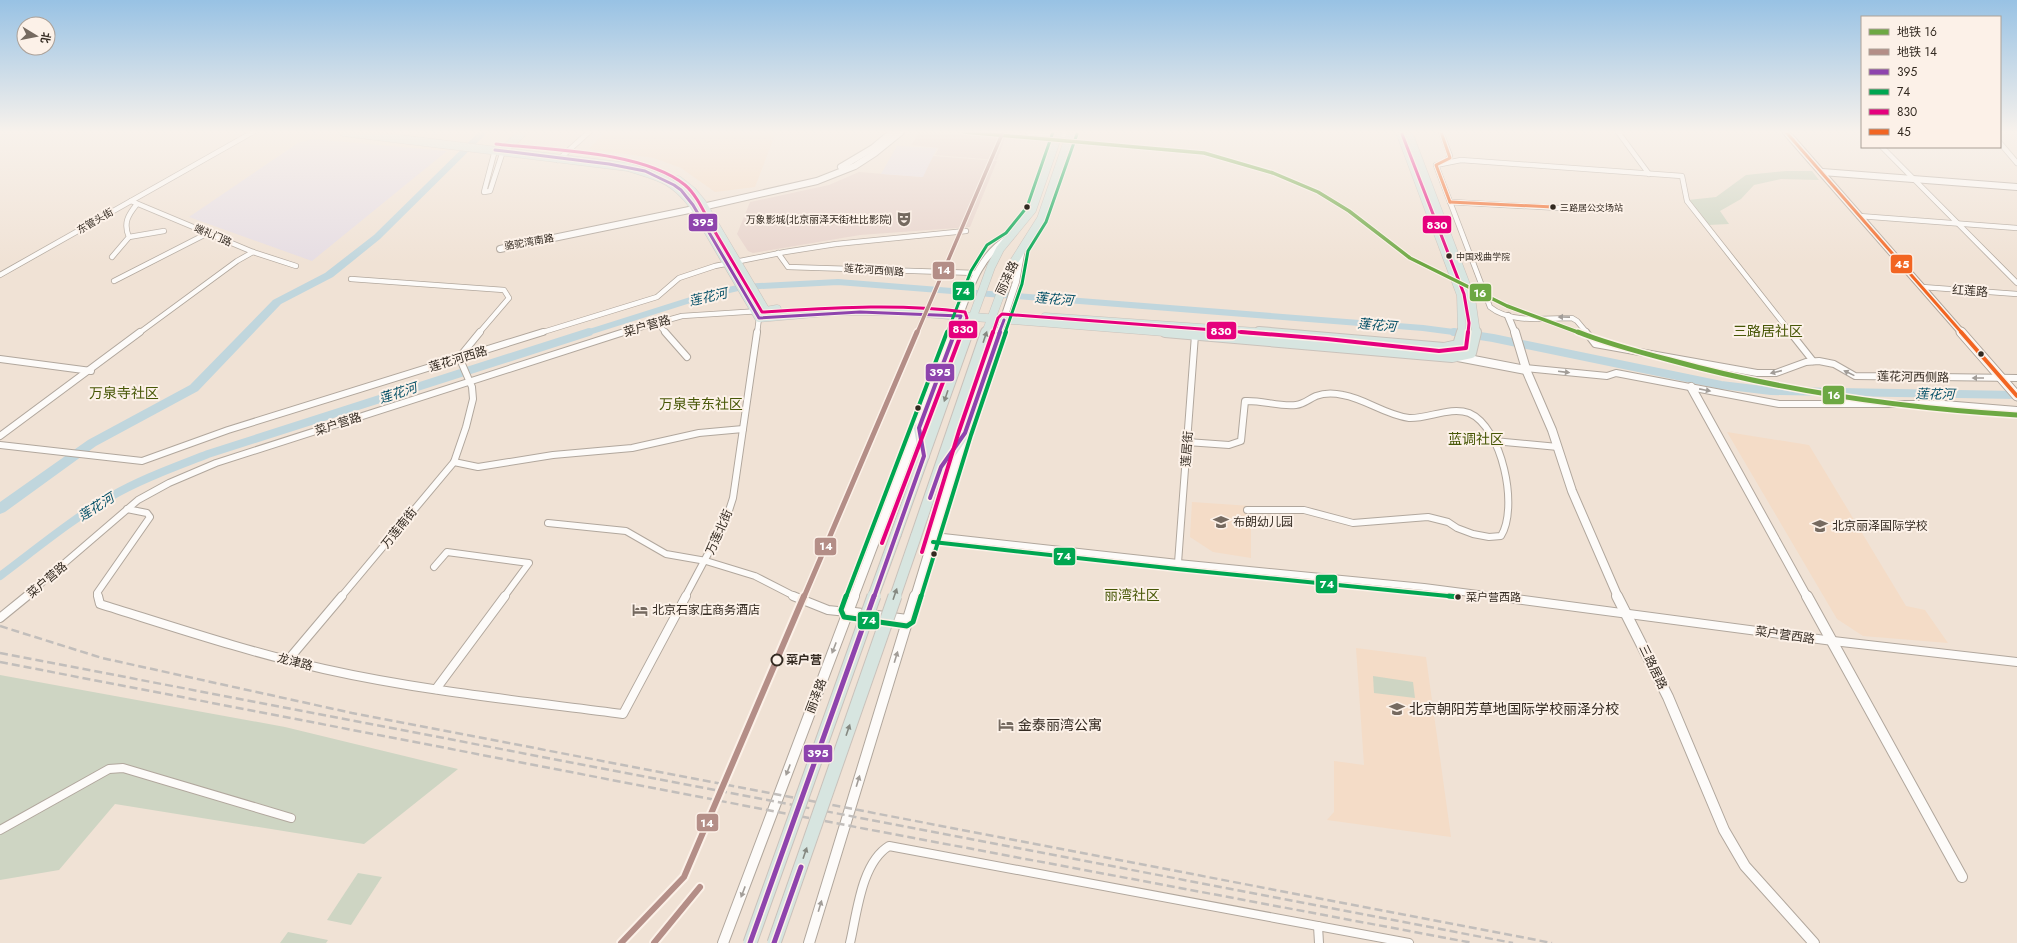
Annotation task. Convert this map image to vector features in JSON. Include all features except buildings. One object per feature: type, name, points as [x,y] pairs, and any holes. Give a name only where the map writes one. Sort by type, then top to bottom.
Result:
[{"type":"main road","points":[[657,176],[681,190],[694,207],[757,315],[864,310],[963,311]]},
{"type":"main road","points":[[669,176],[682,183],[703,205],[766,310],[837,305],[869,305],[963,311],[1195,335],[1459,357],[1471,353],[1474,344],[1475,323],[1470,292],[1425,176]]},
{"type":"main road","name":"丽泽路","points":[[750,943],[986,280],[996,255],[1032,210],[1044,176]]},
{"type":"main road","name":"丽泽路","points":[[774,943],[941,467],[992,313],[1004,281],[1041,219],[1056,176]]},
{"type":"main road","points":[[1006,315],[1195,327],[1449,348],[1459,344],[1463,308],[1458,286],[1417,176]]},
{"type":"main road","points":[[1828,176],[1862,217],[2010,381],[2017,396]]},
{"type":"main road","points":[[919,428],[924,456]]},
{"type":"main road","points":[[941,467],[965,433]]},
{"type":"street","name":"东管头街","points":[[0,275],[175,176]]},
{"type":"street","points":[[490,176],[484,192],[490,192],[494,176]]},
{"type":"street","name":"骆驼湾南路","points":[[703,205],[817,176]]},
{"type":"street","name":"骆驼湾南路","points":[[694,207],[503,244],[500,249],[800,185],[833,176]]},
{"type":"street","points":[[1440,176],[1491,308],[1508,316],[1572,318],[1577,321],[1595,344],[1745,372],[1776,373],[1813,361],[1688,202],[1682,176]]},
{"type":"street","points":[[1870,176],[2017,187]]},
{"type":"street","points":[[1912,176],[2017,283]]},
{"type":"street","name":"端礼门路","points":[[131,201],[253,252],[296,266]]},
{"type":"street","points":[[1450,202],[1595,210]]},
{"type":"street","points":[[129,237],[125,225],[126,215],[137,204]]},
{"type":"street","points":[[1862,217],[2017,228]]},
{"type":"street","points":[[112,256],[129,237],[164,231]]},
{"type":"street","name":"莲花河西路","points":[[0,445],[91,457],[142,461],[228,430],[462,361],[656,297],[665,288],[683,276],[726,264],[778,253],[866,240],[966,231]]},
{"type":"street","points":[[114,281],[208,234]]},
{"type":"street","name":"丽泽路","points":[[724,943],[847,612],[919,428],[976,276],[992,249],[1010,237]]},
{"type":"street","name":"丽泽路","points":[[809,943],[965,433],[1006,315],[1016,282],[1022,249]]},
{"type":"street","points":[[0,436],[91,371],[237,260],[253,252]]},
{"type":"street","name":"莲花河西侧路","points":[[778,253],[788,267],[842,268],[976,276]]},
{"type":"street","points":[[352,279],[492,288],[507,292],[509,298],[506,303],[467,348],[462,361],[471,380]]},
{"type":"street","name":"红莲路","points":[[1926,288],[2017,294]]},
{"type":"street","points":[[757,315],[766,310]]},
{"type":"street","name":"菜户营路","points":[[0,618],[61,568],[127,509],[155,490],[216,463],[471,380],[656,322],[682,316],[757,315]]},
{"type":"street","name":"万莲北街","points":[[623,714],[706,561],[730,508],[743,429],[757,315]]},
{"type":"street","name":"三路居路","points":[[1508,316],[1515,332],[1526,369],[1558,447],[1568,481],[1624,612],[1639,638],[1668,697],[1731,845],[1746,866],[1814,943]]},
{"type":"street","points":[[656,322],[687,357]]},
{"type":"street","name":"莲居街","points":[[1178,563],[1195,335]]},
{"type":"street","points":[[1449,348],[1459,357],[1526,369],[1607,376],[1616,373],[1779,404],[1944,404],[2017,410]]},
{"type":"street","points":[[0,359],[91,371]]},
{"type":"street","name":"莲花河西侧路","points":[[1813,361],[1834,364],[1854,376],[2010,381]]},
{"type":"street","name":"万莲南街","points":[[288,660],[454,462],[463,437],[473,394],[471,380]]},
{"type":"street","points":[[1691,388],[1833,641],[1962,877]]},
{"type":"street","points":[[1187,442],[1229,445],[1241,441],[1245,400],[1292,406],[1305,403],[1318,396],[1338,394],[1349,396],[1396,416],[1432,417],[1449,412],[1462,411],[1474,416],[1494,441],[1504,469],[1508,488],[1509,516],[1506,529],[1500,536],[1489,537],[1473,534],[1457,528],[1448,522],[1428,517],[1353,523],[1304,510],[1247,510]]},
{"type":"street","points":[[454,462],[485,467],[553,455],[632,448],[699,433],[743,429]]},
{"type":"street","points":[[1494,441],[1558,447]]},
{"type":"street","name":"龙津路","points":[[127,509],[147,513],[150,517],[97,593],[100,604],[288,660],[325,669],[436,689],[623,714]]},
{"type":"street","points":[[548,523],[626,531],[666,554],[706,561],[755,576],[788,594],[828,610],[907,620]]},
{"type":"street","name":"菜户营西路","points":[[934,536],[1178,563],[1424,587],[1624,612],[1833,641],[2017,662]]},
{"type":"street","points":[[434,567],[447,552],[528,562],[436,689]]},
{"type":"street","points":[[0,830],[109,769],[123,768],[291,818]]},
{"type":"street","points":[[850,943],[871,865],[882,849],[889,846],[1409,943]]},
{"type":"street","points":[[1318,926],[1318,943]]},
{"type":"shaded area","points":[[249,176],[416,176],[312,261],[189,217]]},
{"type":"shaded area","points":[[692,176],[759,176],[755,187],[715,192]]},
{"type":"shaded area","points":[[850,176],[991,176],[970,227],[860,235],[753,253],[748,251],[737,234],[750,202],[829,185]]},
{"type":"shaded area","name":"北京丽泽国际学校","points":[[1727,432],[1809,445],[1906,606],[1925,610],[1948,643],[1863,636],[1837,619]]},
{"type":"shaded area","name":"布朗幼儿园","points":[[1192,502],[1251,506],[1251,558],[1213,552],[1190,537]]},
{"type":"shaded area","name":"北京朝阳芳草地国际学校丽泽分校","points":[[1356,648],[1426,657],[1451,837],[1327,820],[1334,812],[1334,761],[1364,765]]},
{"type":"green space","points":[[1745,176],[1816,176],[1819,180],[1781,179],[1754,185],[1741,199],[1720,211],[1729,224],[1708,225],[1688,200],[1716,197]]},
{"type":"green space","points":[[0,675],[285,727],[458,769],[364,844],[115,804],[59,870],[0,880]]},
{"type":"green space","points":[[1373,676],[1413,682],[1415,698],[1374,693]]},
{"type":"green space","points":[[358,873],[382,877],[351,925],[327,920]]},
{"type":"green space","points":[[288,932],[328,940],[326,943],[280,943]]},
{"type":"waterway","points":[[0,509],[92,443],[194,388],[277,302],[329,275],[377,237],[439,176]]},
{"type":"waterway","name":"莲花河","points":[[586,333],[703,296],[742,287],[838,282],[1423,328],[1458,333]]},
{"type":"waterway","name":"莲花河","points":[[0,576],[81,515],[110,497],[158,474],[208,454],[589,332]]},
{"type":"waterway","name":"莲花河","points":[[1458,333],[1493,338],[1721,385],[1771,391],[2017,395]]},
{"type":"railway","points":[[0,626],[102,658],[352,713],[1552,943]]},
{"type":"railway","points":[[0,653],[1513,943]]},
{"type":"railway","points":[[0,662],[866,829],[1473,943]]},
{"type":"metro line","name":"14","points":[[621,943],[684,877],[984,176]]},
{"type":"metro line","name":"16","points":[[1280,176],[1318,192],[1349,211],[1410,258],[1507,306],[1606,343],[1725,375],[1845,397],[1970,412],[2017,415]]},
{"type":"metro line","name":"14","points":[[654,943],[700,887]]},
{"type":"transit line","name":"395","points":[[655,176],[681,190],[693,205],[759,318],[860,312],[961,316],[919,428],[924,456],[750,943]]},
{"type":"transit line","name":"830","points":[[671,176],[685,185],[698,202],[762,312],[860,306],[936,308],[965,312],[967,318],[882,543]]},
{"type":"transit line","name":"74","points":[[1038,176],[1027,207],[1006,233],[987,245],[971,271],[841,610],[844,617],[907,626],[913,622],[971,435],[1022,284],[1028,251],[1046,222],[1062,176]]},
{"type":"transit line","name":"830","points":[[922,552],[959,431],[998,318],[1002,314],[1327,339],[1439,351],[1466,348],[1469,323],[1464,294],[1418,176]]},
{"type":"transit line","name":"45","points":[[1440,176],[1450,202]]},
{"type":"transit line","name":"45","points":[[1825,176],[2017,396]]},
{"type":"transit line","name":"45","points":[[1450,202],[1553,207]]},
{"type":"transit line","name":"395","points":[[930,498],[941,467],[965,433],[1004,320]]},
{"type":"transit line","name":"74","points":[[933,542],[1177,569],[1458,597]]},
{"type":"transit line","name":"395","points":[[774,943],[801,867]]},
{"type":"place","name":"三路居公交场站","points":[[1553,207]]},
{"type":"place","name":"万象影城(北京丽泽天街杜比影院)","points":[[904,219]]},
{"type":"place","name":"中国戏曲学院","points":[[1449,256]]},
{"type":"place","name":"布朗幼儿园","points":[[1221,522]]},
{"type":"place","name":"北京丽泽国际学校","points":[[1820,526]]},
{"type":"place","name":"菜户营西路","points":[[1458,597]]},
{"type":"place","name":"北京石家庄商务酒店","points":[[640,610]]},
{"type":"place","name":"菜户营","points":[[777,660]]},
{"type":"place","name":"北京朝阳芳草地国际学校丽泽分校","points":[[1397,709]]},
{"type":"place","name":"金泰丽湾公寓","points":[[1006,725]]},
{"type":"district","name":"三路居社区","points":[[1768,331]]},
{"type":"district","name":"万泉寺社区","points":[[124,393]]},
{"type":"district","name":"万泉寺东社区","points":[[701,404]]},
{"type":"district","name":"蓝调社区","points":[[1476,439]]},
{"type":"district","name":"丽湾社区","points":[[1132,595]]}]
